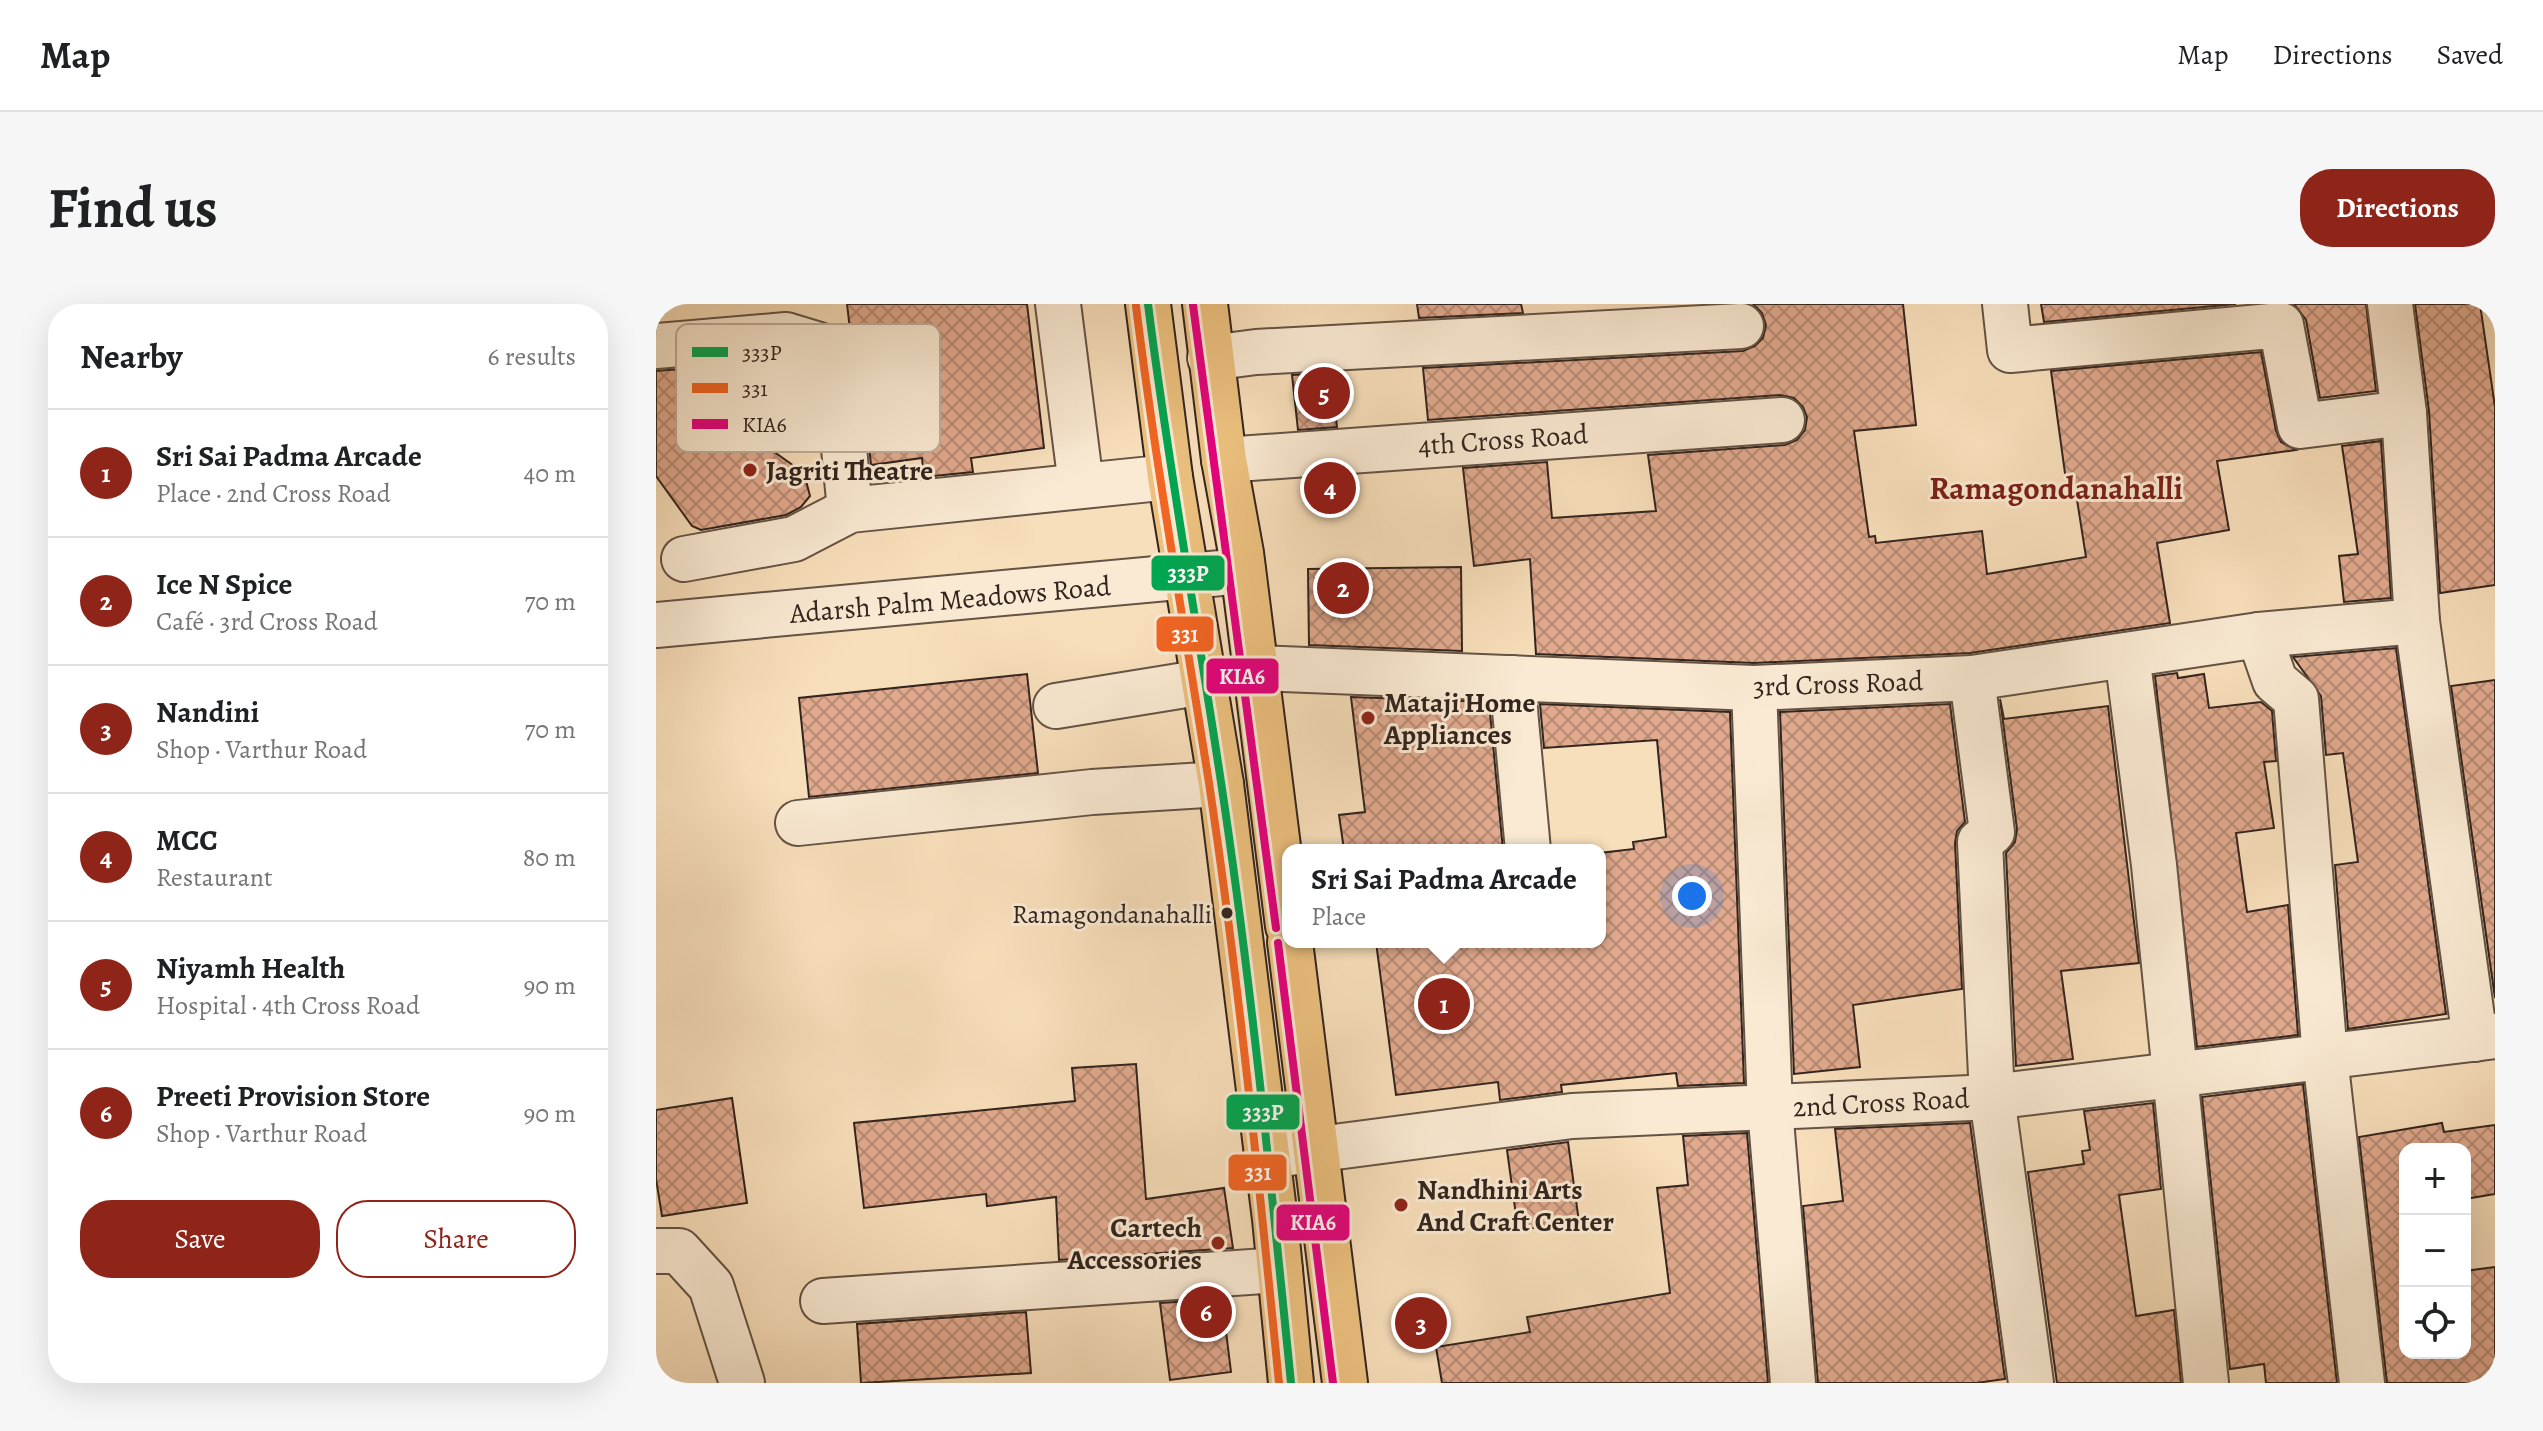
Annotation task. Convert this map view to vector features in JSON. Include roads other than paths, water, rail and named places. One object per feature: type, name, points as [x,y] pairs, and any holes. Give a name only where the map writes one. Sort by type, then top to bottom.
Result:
[{"type":"main road","points":[[1148,304],[1170,477],[1187,569],[1192,684],[1221,784],[1291,1383]]},
{"type":"main road","points":[[1205,304],[1224,460],[1242,562],[1282,879]]},
{"type":"main road","points":[[1230,853],[1278,847]]},
{"type":"main road","points":[[1291,948],[1345,1383]]},
{"type":"street","points":[[1058,304],[1081,485]]},
{"type":"street","points":[[2005,304],[2010,350],[2281,325],[2300,426],[2404,413]]},
{"type":"street","points":[[2390,304],[2404,413],[2417,621],[2485,1038]]},
{"type":"street","points":[[1210,358],[1256,352],[1741,326]]},
{"type":"street","points":[[656,346],[676,344]]},
{"type":"street","name":"4th Cross Road","points":[[1224,460],[1782,420]]},
{"type":"street","points":[[844,452],[850,510]]},
{"type":"street","points":[[684,559],[794,539],[850,510],[1170,477]]},
{"type":"street","name":"Adarsh Palm Meadows Road","points":[[656,625],[1242,562]]},
{"type":"street","name":"Adarsh Palm Meadows Road","points":[[656,599],[1187,569]]},
{"type":"street","name":"3rd Cross Road","points":[[1256,668],[1754,688],[1972,678],[2259,635],[2417,621]]},
{"type":"street","points":[[2259,635],[2275,681],[2296,699],[2325,1057],[2362,1383]]},
{"type":"street","points":[[2127,655],[2154,865],[2206,1383]]},
{"type":"street","points":[[1512,678],[1527,844]]},
{"type":"street","points":[[1972,678],[1992,832],[1980,842],[1992,1097],[2031,1383]]},
{"type":"street","points":[[1056,706],[1192,684]]},
{"type":"street","points":[[1754,688],[1770,1108],[1793,1383]]},
{"type":"street","points":[[798,823],[1092,792],[1221,784]]},
{"type":"street","name":"2nd Cross Road","points":[[1266,1156],[1572,1116],[1992,1097],[2485,1038]]},
{"type":"street","points":[[656,1251],[679,1251],[711,1286],[742,1383]]},
{"type":"street","points":[[823,1301],[1280,1270]]},
{"type":"place","name":"Niyamh Health","points":[[1324,393]]},
{"type":"place","name":"Jagriti Theatre","points":[[750,470]]},
{"type":"place","name":"MCC","points":[[1330,488]]},
{"type":"place","name":"Ice N Spice","points":[[1343,588]]},
{"type":"place","name":"Mataji Home Appliances","points":[[1368,718]]},
{"type":"place","name":"Ramagondanahalli","points":[[1227,913]]},
{"type":"place","name":"Sri Sai Padma Arcade","points":[[1444,1004]]},
{"type":"place","name":"Nandhini Arts And Craft Center","points":[[1401,1205]]},
{"type":"place","name":"Cartech Accessories","points":[[1218,1243]]},
{"type":"place","name":"Preeti Provision Store","points":[[1206,1312]]},
{"type":"place","name":"Nandini","points":[[1421,1323]]},
{"type":"district","name":"Ramagondanahalli","points":[[2056,488]]}]
